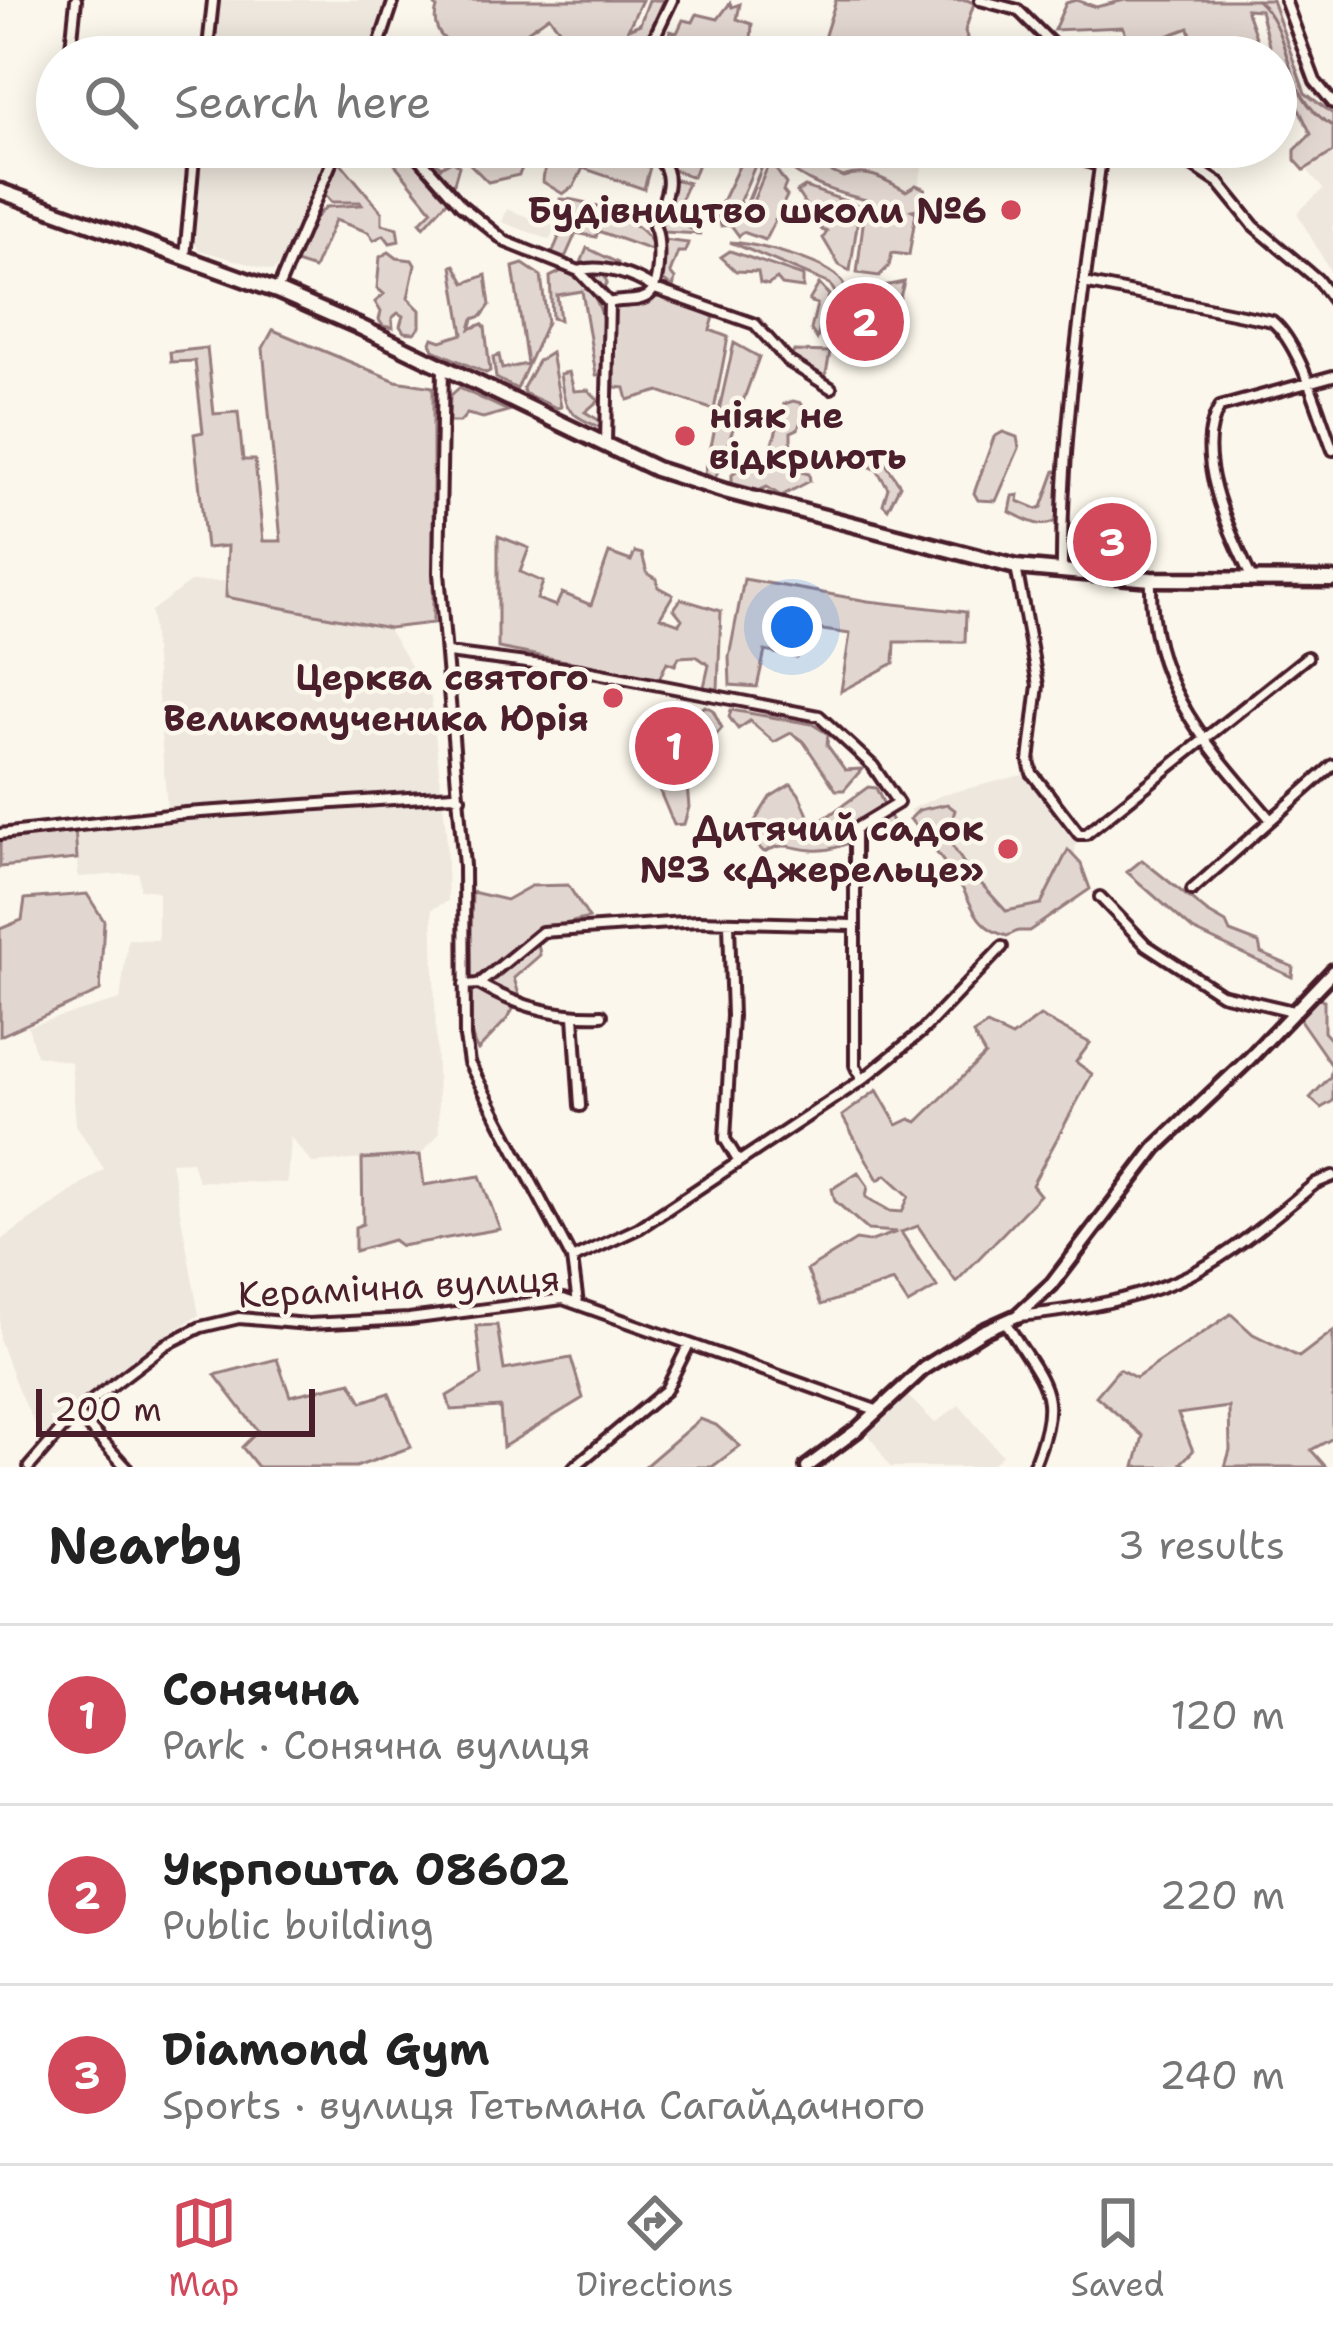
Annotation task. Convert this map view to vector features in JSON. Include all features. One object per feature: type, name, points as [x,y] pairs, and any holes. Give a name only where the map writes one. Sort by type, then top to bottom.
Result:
[{"type":"main road","points":[[0,191],[278,291],[656,469],[707,486],[1016,567],[1151,579],[1333,580]]},
{"type":"street","points":[[72,36],[76,0]]},
{"type":"street","points":[[383,36],[394,0]]},
{"type":"street","points":[[655,36],[672,0]]},
{"type":"street","points":[[980,0],[1018,10],[1044,36]]},
{"type":"street","points":[[1286,0],[1316,81],[1333,103]]},
{"type":"street","points":[[209,36],[213,1]]},
{"type":"street","points":[[185,257],[193,168]]},
{"type":"street","points":[[278,291],[329,168]]},
{"type":"street","points":[[428,168],[461,205],[506,242],[579,272],[610,303],[605,445]]},
{"type":"street","points":[[610,303],[648,297],[655,289],[660,235],[654,226],[669,183],[666,168]]},
{"type":"street","points":[[1062,571],[1064,448],[1100,168]]},
{"type":"street","points":[[1196,168],[1219,183],[1254,226],[1317,279],[1333,300]]},
{"type":"street","points":[[579,272],[591,267],[644,281],[755,324],[788,361],[831,388]]},
{"type":"street","points":[[1084,283],[1272,321],[1282,329],[1333,450]]},
{"type":"street","points":[[443,366],[440,573],[460,798],[469,1063],[572,1258],[578,1304]]},
{"type":"street","points":[[1252,580],[1220,510],[1210,448],[1211,421],[1220,407],[1333,376]]},
{"type":"street","points":[[1016,567],[1038,685],[1029,760],[1032,773],[1079,834],[1086,834],[1307,657]]},
{"type":"street","points":[[1151,579],[1163,669],[1204,742],[1271,820]]},
{"type":"street","points":[[448,652],[581,670],[819,716],[873,766],[898,803],[855,829],[855,1064],[862,1079]]},
{"type":"street","points":[[1192,890],[1333,765]]},
{"type":"street","points":[[0,834],[209,812],[460,798]]},
{"type":"street","points":[[1100,897],[1146,945],[1221,994],[1293,1011]]},
{"type":"street","points":[[479,984],[542,932],[698,922],[853,925]]},
{"type":"street","points":[[729,924],[732,1016],[725,1139],[737,1159]]},
{"type":"street","points":[[572,1258],[639,1228],[862,1079],[921,1032],[1002,947]]},
{"type":"street","points":[[1011,1320],[1052,1284],[1156,1148],[1333,971]]},
{"type":"street","points":[[464,985],[479,984],[510,1002],[574,1016],[602,1015]]},
{"type":"street","points":[[574,1016],[580,1106]]},
{"type":"street","points":[[807,1467],[924,1369],[983,1331],[1011,1320],[1104,1303],[1186,1276],[1230,1251],[1316,1183],[1333,1176]]},
{"type":"street","name":"Керамічна вулиця","points":[[29,1467],[76,1413],[165,1345],[201,1327],[239,1318],[308,1324],[409,1319],[563,1299],[878,1411]]},
{"type":"street","points":[[1011,1320],[1051,1403],[1049,1424],[1033,1467]]},
{"type":"street","points":[[574,1467],[666,1390],[688,1344]]},
{"type":"street","points":[[76,1413],[126,1467]]},
{"type":"shaded area","points":[[214,0],[388,0],[377,36],[211,36]]},
{"type":"shaded area","points":[[431,0],[642,0],[628,29],[640,24],[649,0],[664,0],[648,36],[565,36],[549,16],[527,36],[442,36],[435,19],[437,8]]},
{"type":"shaded area","points":[[836,0],[974,3],[967,36],[825,36]]},
{"type":"shaded area","points":[[1076,0],[1096,7],[1125,0],[1272,0],[1285,36],[1267,36],[1260,10],[1246,9],[1256,36],[1191,36],[1189,28],[1167,36],[1126,36],[1123,27],[1054,30],[1066,3]]},
{"type":"shaded area","points":[[730,3],[732,7],[740,4],[737,19],[752,24],[751,36],[668,36],[670,31],[677,33],[683,20],[693,22],[697,14],[718,19]]},
{"type":"shaded area","points":[[1297,70],[1305,93],[1333,114],[1333,152],[1304,170],[1297,162],[1297,148],[1311,134],[1297,105]]},
{"type":"shaded area","points":[[1333,142],[1333,276],[1297,213],[1323,189],[1308,171]]},
{"type":"shaded area","points":[[194,168],[323,168],[286,258],[273,271],[199,250],[189,236]]},
{"type":"shaded area","points":[[334,168],[345,168],[382,212],[382,224],[397,228],[399,241],[390,243],[384,235],[374,240],[368,232],[335,220],[314,269],[293,262],[313,220],[326,207],[362,205],[331,202],[324,193]]},
{"type":"shaded area","points":[[398,168],[458,168],[454,183],[443,186],[449,199],[424,227],[420,222],[432,210]]},
{"type":"shaded area","points":[[474,168],[522,168],[519,175],[488,182]]},
{"type":"shaded area","points":[[547,168],[583,168],[574,186],[563,194],[543,182]]},
{"type":"shaded area","points":[[583,168],[650,168],[644,189]]},
{"type":"shaded area","points":[[668,168],[696,168],[693,177]]},
{"type":"shaded area","points":[[738,168],[754,168],[739,203],[746,205],[762,168],[749,211],[767,168],[775,168],[786,184],[787,196],[765,240],[743,232],[739,236],[731,225],[721,226],[717,212]]},
{"type":"shaded area","points":[[791,168],[822,168],[843,177],[868,174],[906,191],[916,185],[925,189],[921,208],[912,210],[916,212],[909,255],[892,253],[889,266],[879,276],[857,273],[866,200]]},
{"type":"shaded area","points":[[794,168],[922,168],[914,208]]},
{"type":"shaded area","points":[[674,179],[688,183],[675,212],[677,222],[701,234],[664,232],[660,225]]},
{"type":"shaded area","points":[[805,187],[860,206],[850,271],[839,265],[823,238],[827,232],[797,192]]},
{"type":"shaded area","points":[[560,199],[598,207],[624,219],[645,234],[651,250],[598,231],[596,237],[576,233],[564,260],[552,254],[563,227],[555,212]]},
{"type":"shaded area","points":[[507,209],[555,227],[550,240],[502,222]]},
{"type":"shaded area","points":[[664,240],[688,243],[685,252],[678,252],[670,273],[675,279],[673,288],[660,278]]},
{"type":"shaded area","points":[[730,242],[794,256],[839,278],[846,297],[837,325],[830,323],[836,294],[830,284]]},
{"type":"shaded area","points":[[587,248],[618,263],[616,271],[604,274],[603,289],[579,268]]},
{"type":"shaded area","points":[[730,251],[803,276],[803,288],[782,285],[777,279],[768,285],[760,283],[758,272],[736,271],[721,257]]},
{"type":"shaded area","points":[[389,252],[415,265],[408,298],[420,310],[420,327],[414,333],[404,332],[400,326],[403,316],[398,313],[392,318],[393,328],[379,320],[381,312],[375,302],[384,294],[377,288],[380,257]]},
{"type":"shaded area","points":[[523,264],[541,276],[547,322],[517,389],[496,378],[493,357],[499,355],[502,369],[527,364],[513,267]]},
{"type":"shaded area","points":[[455,265],[465,283],[486,275],[490,305],[473,319],[470,329],[485,327],[490,371],[486,373],[434,350],[431,343],[433,338],[441,341],[463,334]]},
{"type":"shaded area","points":[[562,271],[588,288],[596,300],[604,328],[603,375],[596,375],[582,291],[557,295],[560,320],[552,318],[550,277]]},
{"type":"shaded area","points":[[904,282],[888,341],[872,336],[877,316],[856,302],[858,291]]},
{"type":"shaded area","points":[[819,284],[829,295],[817,339],[811,330],[817,304],[809,301]]},
{"type":"shaded area","points":[[652,297],[668,297],[714,317],[710,330],[728,337],[714,410],[659,391],[628,400],[625,388],[614,387],[614,311],[618,305],[638,304]]},
{"type":"shaded area","points":[[273,330],[396,381],[433,387],[433,623],[389,628],[226,597],[228,546],[206,548],[194,434],[203,432],[195,361],[171,362],[170,352],[207,348],[214,414],[238,412],[243,460],[255,460],[263,541],[281,541],[263,348]]},
{"type":"shaded area","points":[[734,343],[759,357],[715,479],[705,473]]},
{"type":"shaded area","points":[[794,351],[830,352],[825,379],[792,356]]},
{"type":"shaded area","points":[[551,353],[561,407],[557,408],[524,393],[523,388],[538,361]]},
{"type":"shaded area","points":[[569,372],[574,391],[588,390],[599,400],[585,412],[602,422],[599,427],[569,408],[560,374]]},
{"type":"shaded area","points":[[459,388],[508,411],[483,418],[467,414],[460,422],[449,422],[450,396]]},
{"type":"shaded area","points":[[793,401],[805,410],[798,429],[791,432],[791,448],[781,453],[779,461],[788,469],[809,474],[810,481],[781,496],[767,487],[758,491],[732,484],[732,474],[750,461],[769,456],[784,404]]},
{"type":"shaded area","points":[[1003,432],[1017,437],[1019,448],[996,501],[978,500],[974,493],[994,437]]},
{"type":"shaded area","points":[[860,449],[880,455],[900,485],[888,509],[883,504],[888,488],[877,470],[852,458]]},
{"type":"shaded area","points":[[1055,471],[1060,471],[1060,517],[1042,525],[1010,512],[1013,496],[1019,495],[1018,501],[1042,507]]},
{"type":"shaded area","points":[[498,536],[529,548],[520,572],[543,582],[537,599],[556,606],[562,593],[591,605],[609,553],[631,561],[635,552],[642,554],[647,573],[673,595],[660,617],[679,624],[682,619],[674,609],[681,599],[721,611],[718,689],[704,687],[709,665],[696,656],[679,657],[675,665],[667,662],[659,679],[498,648]]},
{"type":"shaded area","points":[[744,579],[966,612],[965,642],[895,642],[894,663],[841,691],[850,634],[809,628],[797,658],[765,651],[757,687],[730,685],[729,657]]},
{"type":"shaded area","points":[[225,581],[226,597],[388,629],[431,698],[446,831],[448,901],[432,909],[439,1134],[420,1155],[312,1163],[290,1137],[287,1183],[198,1181],[192,1161],[171,1162],[199,1315],[167,1335],[42,1438],[0,1341],[0,1241],[104,1169],[76,1125],[71,1062],[36,1055],[28,1026],[120,1000],[128,939],[158,940],[158,891],[140,889],[139,873],[78,877],[76,819],[167,809],[151,611],[190,582]]},
{"type":"shaded area","points":[[705,706],[713,710],[722,728],[714,737],[701,730],[698,741],[707,758],[686,775],[689,807],[684,824],[674,825],[645,756]]},
{"type":"shaded area","points":[[731,710],[812,724],[828,734],[827,745],[845,770],[862,769],[844,790],[836,790],[803,741],[791,733],[774,742],[750,721],[738,729],[729,717]]},
{"type":"shaded area","name":"Дитячий садок №3 «Джерельце»","points":[[1030,773],[1076,843],[1075,855],[1066,878],[1046,904],[1010,927],[909,810],[942,795]]},
{"type":"shaded area","points":[[791,784],[810,820],[824,819],[868,787],[876,788],[898,834],[872,842],[860,838],[824,850],[784,846],[764,852],[752,840],[755,821],[770,797]]},
{"type":"shaded area","points":[[947,804],[955,810],[947,838],[1006,911],[1041,904],[1068,850],[1081,864],[1090,889],[1029,931],[1007,936],[996,932],[981,921],[958,881],[910,819],[919,810]]},
{"type":"shaded area","points":[[75,827],[77,859],[0,867],[0,837]]},
{"type":"shaded area","points":[[1142,860],[1226,923],[1230,932],[1259,943],[1261,953],[1293,967],[1292,977],[1193,930],[1127,872]]},
{"type":"shaded area","points":[[568,885],[589,918],[536,931],[540,955],[514,978],[520,998],[478,1050],[469,999],[472,892],[506,900],[531,886]]},
{"type":"shaded area","points":[[87,894],[104,921],[100,991],[0,1036],[0,929],[22,920],[25,899]]},
{"type":"shaded area","points":[[1318,996],[1324,1001],[1324,1032],[1333,1042],[1333,1101],[1321,1108],[1310,1098],[1330,1077],[1332,1066],[1298,1017]]},
{"type":"shaded area","points":[[1040,1016],[1090,1043],[1076,1062],[1092,1074],[1032,1185],[1040,1195],[956,1282],[918,1226],[901,1232],[937,1287],[908,1304],[893,1281],[821,1305],[807,1270],[856,1240],[869,1242],[897,1232],[868,1230],[835,1201],[832,1189],[858,1172],[868,1186],[866,1197],[890,1211],[902,1212],[909,1196],[886,1175],[878,1180],[842,1116],[877,1090],[897,1125],[910,1119],[917,1122],[985,1055],[973,1034],[987,1025],[1012,1037]]},
{"type":"shaded area","points":[[420,1155],[424,1185],[480,1176],[500,1229],[401,1246],[393,1240],[355,1251],[355,1227],[363,1224],[362,1159]]},
{"type":"shaded area","points":[[1231,1314],[1253,1334],[1299,1357],[1333,1331],[1333,1438],[1311,1450],[1326,1467],[1225,1467],[1230,1450],[1229,1407],[1178,1414],[1193,1451],[1181,1463],[1188,1467],[1135,1467],[1143,1436],[1096,1396],[1119,1369],[1136,1378]]},
{"type":"shaded area","points":[[497,1325],[504,1370],[571,1358],[583,1398],[503,1447],[500,1407],[451,1410],[447,1396],[482,1375],[476,1326]]},
{"type":"shaded area","points":[[277,1359],[290,1396],[351,1382],[362,1402],[389,1393],[411,1447],[356,1467],[258,1467],[242,1447],[258,1431],[215,1375]]},
{"type":"shaded area","points":[[901,1389],[935,1423],[959,1405],[1002,1455],[989,1467],[890,1467],[863,1425]]},
{"type":"shaded area","points":[[700,1419],[716,1425],[740,1446],[712,1467],[644,1467]]},
{"type":"waterway","points":[[1257,0],[1280,36]]},
{"type":"waterway","points":[[1297,84],[1316,113],[1333,126]]},
{"type":"waterway","points":[[1070,549],[1083,565]]},
{"type":"waterway","points":[[1146,591],[1158,668],[1195,736],[1193,744]]},
{"type":"waterway","points":[[1085,829],[1119,802]]},
{"type":"place","name":"Будівництво школи №6","points":[[1011,210]]},
{"type":"place","name":"Укрпошта 08602","points":[[865,322]]},
{"type":"place","name":"ніяк не відкриють","points":[[685,436]]},
{"type":"place","name":"Diamond Gym","points":[[1112,542]]},
{"type":"place","name":"Церква святого Великомученика Юрія","points":[[613,698]]},
{"type":"place","name":"Сонячна","points":[[674,746]]},
{"type":"place","name":"Дитячий садок №3 «Джерельце»","points":[[1008,849]]}]
